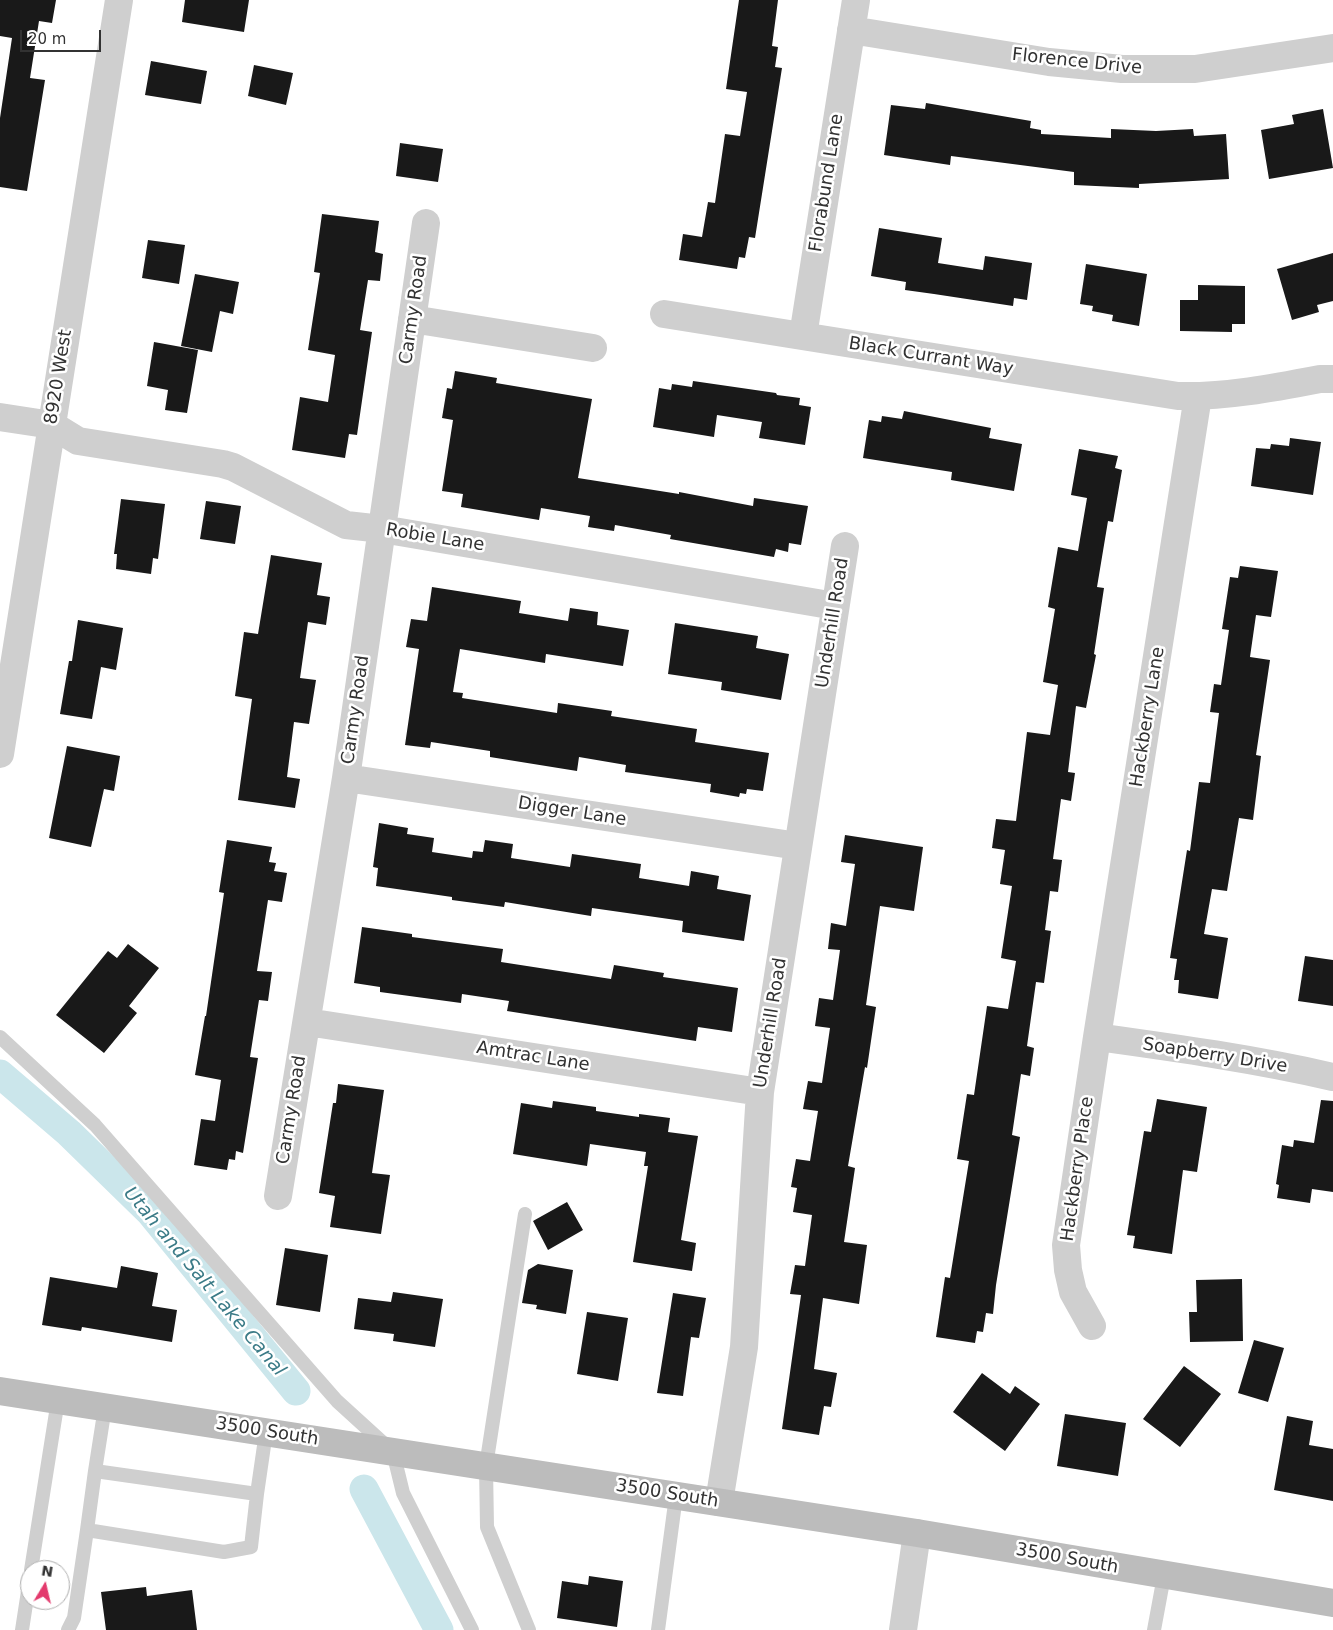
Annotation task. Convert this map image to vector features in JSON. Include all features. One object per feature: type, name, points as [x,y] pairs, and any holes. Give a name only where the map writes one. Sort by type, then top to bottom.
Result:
[{"type":"street","name":"8920 West","points":[[0,754],[119,0]]},
{"type":"street","name":"Florabund Lane","points":[[803,336],[856,0]]},
{"type":"street","name":"Florence Drive","points":[[851,30],[1049,62],[1122,70],[1195,69],[1333,48]]},
{"type":"street","name":"Carmy Road","points":[[278,1196],[346,778],[426,223]]},
{"type":"street","name":"Black Currant Way","points":[[664,314],[1156,393],[1198,396],[1241,393],[1320,379],[1333,379]]},
{"type":"street","points":[[412,319],[593,348]]},
{"type":"street","name":"Hackberry Lane","points":[[1097,1037],[1198,396]]},
{"type":"street","points":[[0,417],[52,425]]},
{"type":"street","name":"Robie Lane","points":[[52,425],[78,442],[233,467],[346,526],[382,529],[835,606]]},
{"type":"street","name":"Underhill Road","points":[[719,1502],[744,1347],[760,1092],[845,546]]},
{"type":"street","name":"Digger Lane","points":[[346,778],[798,846]]},
{"type":"street","name":"Amtrac Lane","points":[[307,1022],[760,1092]]},
{"type":"street","name":"Soapberry Drive","points":[[1097,1037],[1196,1051],[1333,1077]]},
{"type":"street","name":"Hackberry Place","points":[[1092,1326],[1073,1292],[1068,1270],[1066,1245],[1097,1037]]},
{"type":"street","name":"3500 South","points":[[0,1391],[918,1533],[1333,1603]]},
{"type":"street","points":[[903,1630],[918,1533]]},
{"type":"lane","points":[[0,1037],[95,1125],[337,1401],[388,1451],[403,1493],[472,1630]]},
{"type":"lane","points":[[526,1214],[486,1466],[487,1527],[530,1630]]},
{"type":"lane","points":[[33,1560],[58,1400]]},
{"type":"lane","points":[[68,1630],[74,1618],[105,1408]]},
{"type":"lane","points":[[87,1530],[224,1552],[251,1547],[266,1432]]},
{"type":"lane","points":[[95,1471],[257,1494]]},
{"type":"lane","points":[[658,1630],[676,1496]]},
{"type":"lane","points":[[1154,1630],[1164,1576]]},
{"type":"lane","points":[[22,1630],[25,1610]]},
{"type":"building","points":[[0,0],[56,0],[52,23],[39,21],[30,78],[45,80],[27,191],[0,187],[0,118],[12,38],[0,36]]},
{"type":"building","points":[[185,0],[249,0],[244,32],[182,22]]},
{"type":"building","points":[[739,0],[778,0],[772,46],[778,47],[775,67],[782,68],[755,238],[749,237],[745,258],[739,257],[737,269],[679,260],[683,234],[702,237],[708,202],[715,203],[725,134],[740,136],[747,92],[726,89]]},
{"type":"building","points":[[151,61],[207,71],[201,104],[145,95]]},
{"type":"building","points":[[254,65],[293,73],[286,105],[248,96]]},
{"type":"building","points":[[926,103],[1031,121],[1030,128],[1041,130],[1041,134],[1111,138],[1111,129],[1156,131],[1193,129],[1194,136],[1226,134],[1229,179],[1139,184],[1139,188],[1074,185],[1074,172],[951,156],[950,165],[884,155],[891,105],[925,109]]},
{"type":"building","points":[[1323,109],[1333,168],[1269,179],[1261,130],[1294,124],[1292,115]]},
{"type":"building","points":[[400,143],[443,149],[438,182],[396,176]]},
{"type":"building","points":[[322,214],[379,221],[375,252],[383,254],[380,281],[368,280],[360,330],[372,332],[357,435],[349,434],[345,458],[292,450],[300,397],[328,402],[335,355],[308,350],[320,273],[314,272]]},
{"type":"building","points":[[879,228],[942,238],[938,263],[983,270],[985,256],[1032,263],[1027,300],[1014,298],[1013,306],[905,290],[906,282],[871,276]]},
{"type":"building","points":[[148,240],[185,245],[179,284],[142,278]]},
{"type":"building","points":[[1333,253],[1333,301],[1317,305],[1319,312],[1292,320],[1277,269]]},
{"type":"building","points":[[1086,264],[1147,274],[1139,326],[1112,321],[1113,315],[1092,311],[1093,306],[1080,304]]},
{"type":"building","points":[[195,274],[239,282],[233,314],[220,311],[212,352],[181,346]]},
{"type":"building","points":[[1198,285],[1245,286],[1245,324],[1232,324],[1232,332],[1180,331],[1180,300],[1198,300]]},
{"type":"building","points":[[154,342],[198,350],[187,413],[165,410],[168,390],[147,386]]},
{"type":"building","points":[[455,371],[497,378],[496,383],[592,399],[578,478],[679,494],[679,492],[753,506],[754,498],[808,506],[801,545],[789,543],[788,552],[776,549],[774,557],[670,539],[671,535],[615,525],[614,531],[588,527],[590,516],[541,508],[539,520],[461,507],[463,494],[442,491],[453,420],[442,418],[447,388],[452,389]]},
{"type":"building","points":[[693,381],[800,398],[799,405],[811,407],[805,445],[759,438],[762,422],[717,415],[714,437],[653,427],[659,388],[671,390],[672,384],[692,387]]},
{"type":"building","points":[[904,411],[991,428],[989,438],[1022,444],[1014,491],[951,480],[952,472],[863,458],[869,420],[881,422],[882,416],[902,419]]},
{"type":"building","points":[[1290,438],[1321,442],[1313,495],[1251,486],[1256,448],[1270,449],[1271,444],[1289,446]]},
{"type":"building","points":[[1079,449],[1118,456],[1115,468],[1122,470],[1113,522],[1108,521],[1097,587],[1104,588],[1094,654],[1096,655],[1086,708],[1076,706],[1068,772],[1075,773],[1071,801],[1061,799],[1053,859],[1062,860],[1058,892],[1050,891],[1045,930],[1051,931],[1044,983],[1036,982],[1027,1046],[1034,1048],[1030,1076],[1021,1074],[1012,1135],[1020,1137],[993,1314],[986,1313],[983,1332],[977,1331],[975,1343],[936,1337],[945,1277],[950,1278],[969,1161],[957,1159],[967,1094],[974,1095],[987,1006],[1008,1009],[1016,961],[1001,958],[1012,886],[1000,884],[1005,850],[992,848],[996,819],[1016,821],[1027,732],[1050,735],[1058,685],[1043,682],[1055,609],[1048,607],[1058,547],[1078,551],[1087,498],[1071,495]]},
{"type":"building","points":[[121,499],[165,504],[158,559],[153,558],[151,574],[116,569],[117,554],[114,554]]},
{"type":"building","points":[[206,501],[241,506],[235,544],[200,539]]},
{"type":"building","points":[[271,555],[322,563],[317,595],[330,597],[326,625],[308,622],[300,678],[316,680],[309,724],[294,722],[287,777],[300,779],[295,808],[238,800],[252,699],[235,696],[244,632],[258,634]]},
{"type":"building","points":[[1240,566],[1278,571],[1271,617],[1256,615],[1250,657],[1270,660],[1256,755],[1261,756],[1253,820],[1239,818],[1227,891],[1212,889],[1204,934],[1228,938],[1218,999],[1178,993],[1179,980],[1174,980],[1177,959],[1170,958],[1187,850],[1190,851],[1199,782],[1210,783],[1219,713],[1210,712],[1214,684],[1221,685],[1229,630],[1222,629],[1230,577],[1238,578]]},
{"type":"building","points":[[432,587],[521,601],[519,613],[568,621],[570,608],[598,612],[597,625],[629,630],[623,666],[546,654],[545,663],[460,649],[453,692],[463,693],[462,698],[557,713],[558,703],[612,711],[611,716],[697,729],[695,742],[769,753],[763,791],[747,789],[746,794],[740,793],[739,797],[710,792],[711,784],[625,772],[626,765],[579,757],[577,771],[490,757],[490,751],[431,742],[430,748],[405,745],[419,649],[406,647],[411,619],[427,621]]},
{"type":"building","points":[[78,620],[123,628],[116,670],[101,667],[92,719],[60,714],[69,661],[72,661]]},
{"type":"building","points":[[675,623],[758,636],[756,648],[789,654],[781,700],[721,690],[722,682],[668,674]]},
{"type":"building","points":[[67,746],[120,756],[114,791],[104,789],[91,847],[49,838]]},
{"type":"building","points":[[379,823],[408,828],[407,834],[434,838],[432,852],[472,858],[473,851],[483,852],[485,840],[513,844],[511,858],[570,867],[572,854],[641,864],[639,878],[689,886],[691,871],[719,876],[717,889],[751,895],[744,941],[682,932],[683,921],[592,908],[591,916],[505,902],[504,907],[452,900],[452,897],[376,886],[378,868],[373,867]]},
{"type":"building","points":[[845,835],[923,847],[914,911],[880,906],[866,1005],[876,1007],[867,1068],[865,1067],[848,1166],[855,1168],[844,1242],[867,1245],[859,1304],[823,1298],[814,1369],[837,1373],[831,1407],[824,1406],[819,1435],[782,1429],[801,1295],[790,1294],[795,1265],[805,1266],[812,1215],[793,1212],[797,1188],[791,1187],[796,1159],[810,1161],[818,1111],[803,1109],[808,1081],[822,1083],[830,1028],[815,1026],[819,998],[833,1000],[840,950],[828,949],[831,923],[846,926],[855,864],[841,862]]},
{"type":"building","points":[[227,840],[272,847],[269,862],[276,863],[274,871],[287,873],[282,902],[268,900],[257,971],[272,972],[268,1001],[259,1000],[250,1057],[258,1058],[243,1153],[236,1151],[235,1160],[229,1159],[227,1170],[194,1165],[201,1119],[215,1121],[221,1080],[195,1075],[206,1016],[224,893],[219,892]]},
{"type":"building","points":[[362,927],[412,934],[412,937],[503,949],[501,962],[611,979],[614,965],[664,973],[663,977],[738,988],[732,1032],[698,1027],[696,1041],[507,1011],[509,1001],[462,994],[461,1003],[380,992],[380,987],[354,983]]},
{"type":"building","points":[[128,944],[159,968],[129,1006],[137,1013],[104,1053],[56,1015],[108,951],[117,958]]},
{"type":"building","points":[[1305,956],[1333,960],[1333,1006],[1298,1001]]},
{"type":"building","points":[[338,1084],[384,1090],[372,1173],[390,1175],[381,1234],[330,1227],[335,1196],[319,1193],[333,1103],[336,1103]]},
{"type":"building","points":[[1157,1099],[1207,1107],[1197,1172],[1183,1170],[1172,1254],[1133,1248],[1135,1236],[1127,1235],[1144,1131],[1151,1132]]},
{"type":"building","points":[[1321,1100],[1333,1101],[1333,1192],[1312,1189],[1310,1203],[1277,1198],[1279,1185],[1276,1184],[1282,1145],[1293,1147],[1294,1140],[1314,1143]]},
{"type":"building","points":[[553,1101],[596,1107],[596,1111],[639,1117],[639,1114],[670,1118],[668,1132],[698,1136],[681,1240],[696,1243],[692,1271],[633,1262],[648,1166],[644,1166],[646,1152],[590,1144],[587,1166],[513,1154],[521,1103],[552,1108]]},
{"type":"building","points":[[567,1202],[583,1230],[548,1250],[533,1221]]},
{"type":"building","points":[[285,1248],[328,1255],[320,1312],[276,1305]]},
{"type":"building","points":[[538,1264],[573,1270],[566,1314],[536,1309],[537,1305],[522,1303],[528,1270]]},
{"type":"building","points":[[121,1266],[158,1273],[152,1306],[177,1310],[172,1342],[82,1327],[81,1331],[42,1325],[50,1277],[117,1288]]},
{"type":"building","points":[[1242,1279],[1243,1341],[1190,1342],[1189,1312],[1197,1312],[1196,1280]]},
{"type":"building","points":[[393,1292],[443,1299],[435,1347],[393,1341],[394,1334],[354,1329],[358,1298],[391,1302]]},
{"type":"building","points":[[673,1293],[706,1298],[699,1338],[691,1337],[683,1396],[657,1393]]},
{"type":"building","points":[[587,1312],[628,1318],[618,1381],[577,1374]]},
{"type":"building","points":[[1254,1340],[1284,1348],[1268,1402],[1238,1393]]},
{"type":"building","points":[[1184,1366],[1221,1394],[1180,1447],[1143,1419]]},
{"type":"building","points":[[982,1373],[1010,1394],[1015,1386],[1040,1404],[1005,1451],[953,1412]]},
{"type":"building","points":[[1065,1414],[1126,1423],[1118,1476],[1057,1466]]},
{"type":"building","points":[[1287,1416],[1313,1421],[1309,1445],[1333,1449],[1333,1501],[1274,1490]]},
{"type":"building","points":[[589,1576],[623,1581],[617,1627],[557,1618],[562,1581],[588,1585]]},
{"type":"building","points":[[146,1587],[147,1596],[192,1590],[197,1630],[106,1630],[101,1592]]},
{"type":"waterway","name":"Utah and Salt Lake Canal","points":[[0,1074],[69,1133],[150,1212],[296,1391]]},
{"type":"waterway","name":"Utah and Salt Lake Canal","points":[[364,1489],[439,1630]]}]
